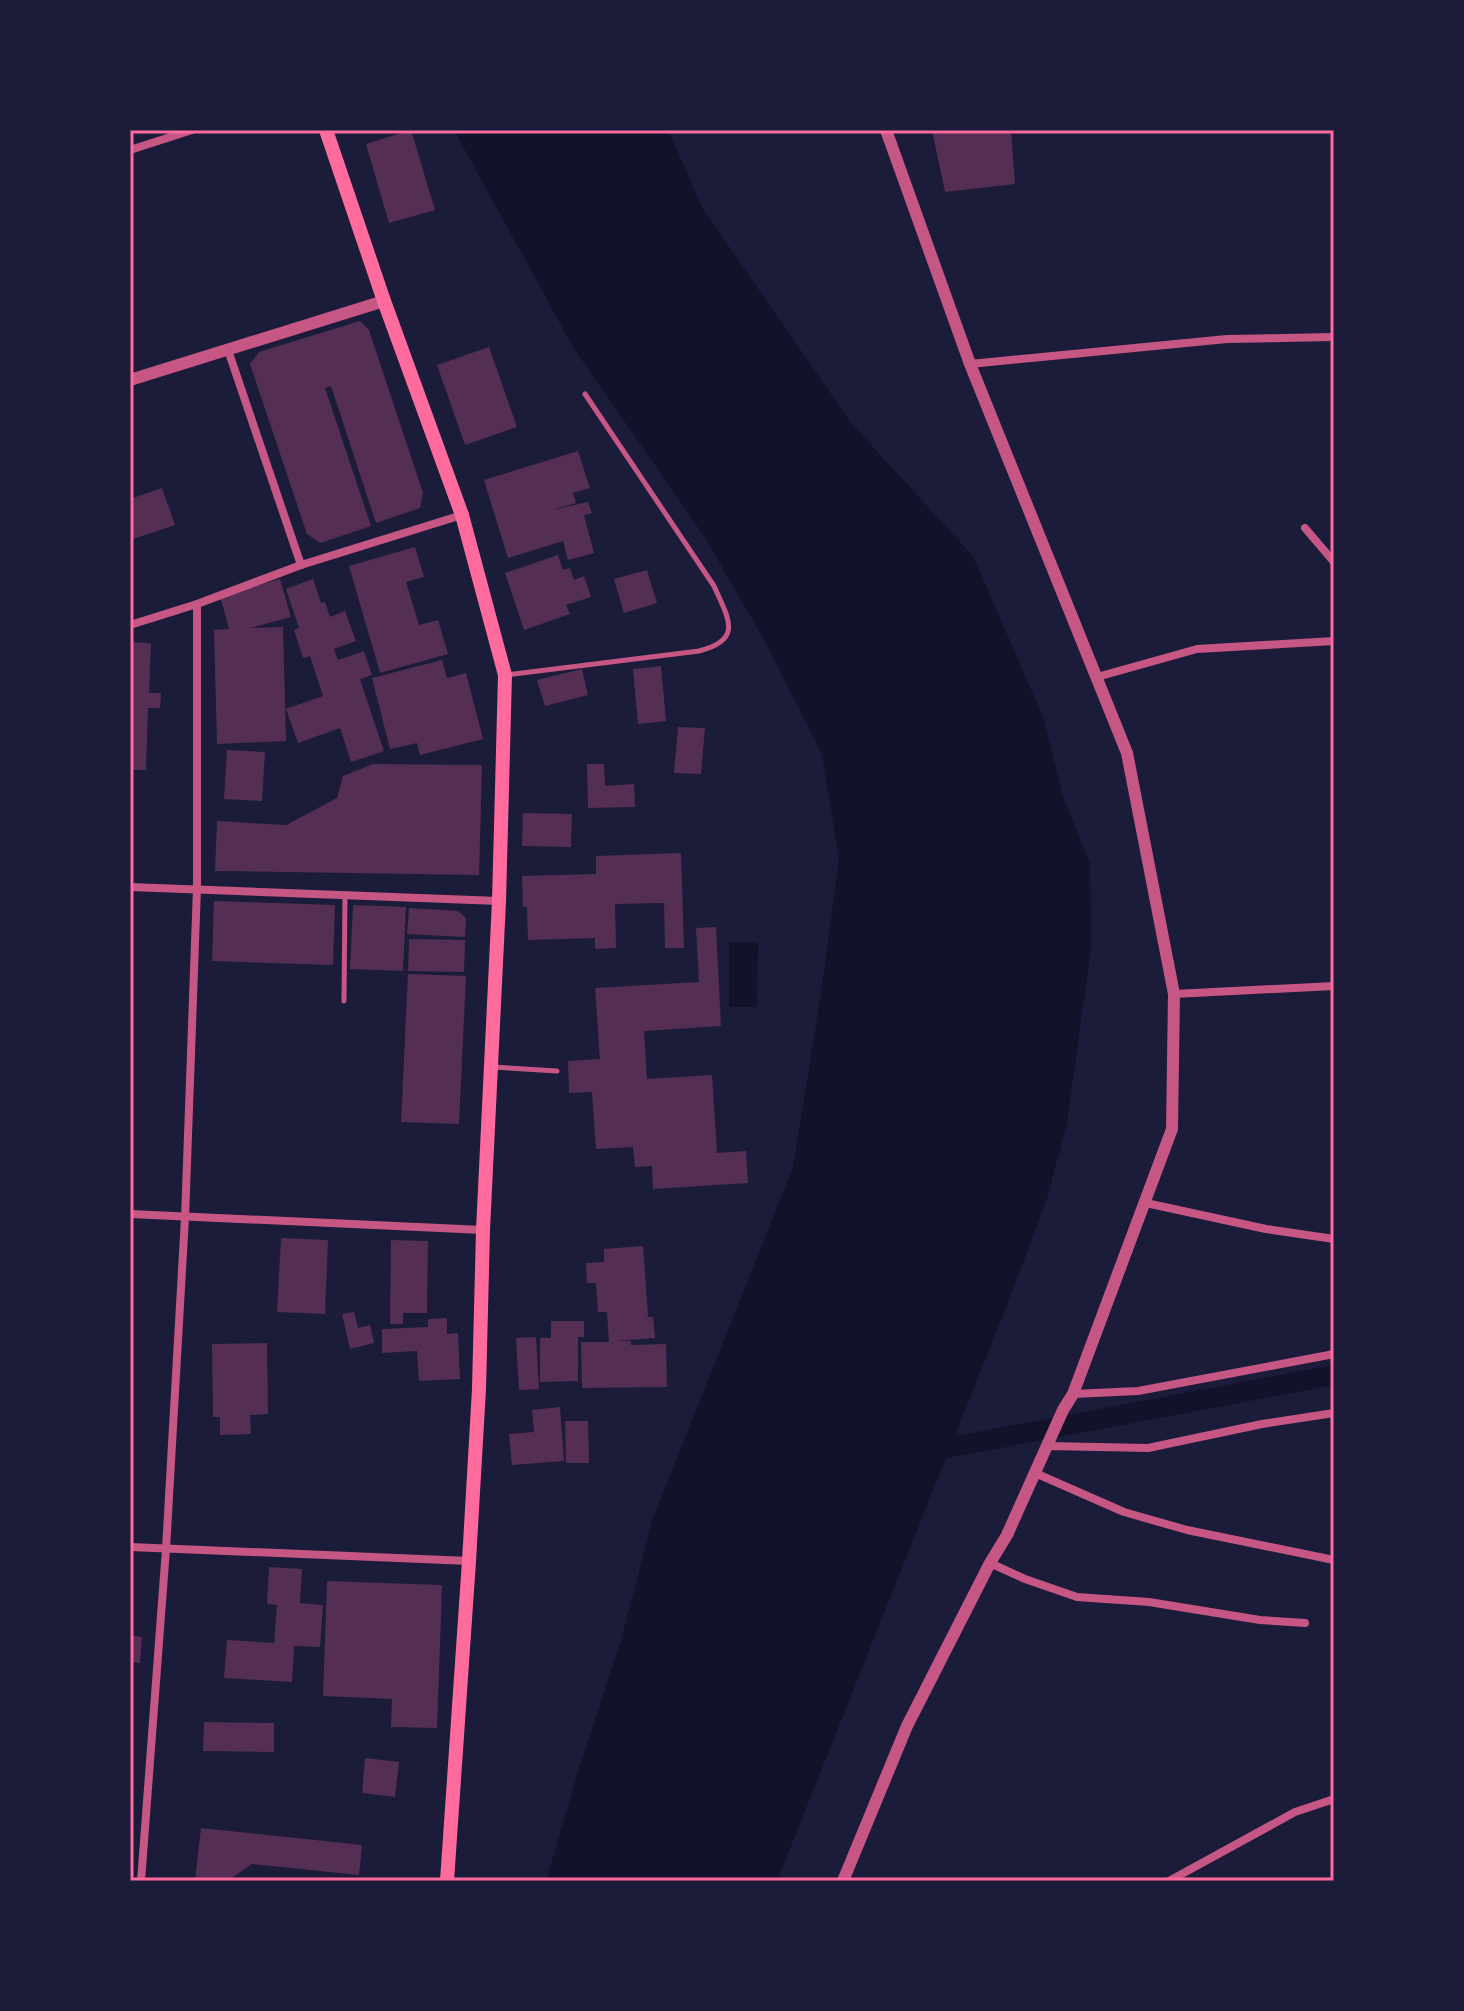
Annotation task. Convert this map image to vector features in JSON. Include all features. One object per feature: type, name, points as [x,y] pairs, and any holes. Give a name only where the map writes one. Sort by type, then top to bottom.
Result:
[{"type":"main road","points":[[326,130],[462,515],[505,675],[479,1389],[447,1881]]},
{"type":"street","points":[[156,130],[160,140]]},
{"type":"street","points":[[130,150],[192,130]]},
{"type":"street","points":[[843,1881],[907,1726],[1007,1535],[1073,1394],[1172,1129],[1174,994],[1127,753],[970,364],[886,130]]},
{"type":"street","points":[[130,380],[384,301]]},
{"type":"street","points":[[970,364],[1227,339],[1334,337]]},
{"type":"street","points":[[228,350],[301,565]]},
{"type":"street","points":[[130,625],[301,565],[462,515]]},
{"type":"street","points":[[1305,528],[1334,562]]},
{"type":"street","points":[[141,1881],[166,1549],[185,1218],[197,888],[197,604]]},
{"type":"street","points":[[1097,677],[1197,649],[1334,641]]},
{"type":"street","points":[[130,887],[499,901]]},
{"type":"street","points":[[1174,994],[1334,986]]},
{"type":"street","points":[[1146,1203],[1266,1229],[1334,1239]]},
{"type":"street","points":[[130,1214],[483,1230]]},
{"type":"street","points":[[1073,1394],[1138,1391],[1334,1354]]},
{"type":"street","points":[[1049,1441],[1148,1448],[1262,1424],[1334,1413]]},
{"type":"street","points":[[1035,1473],[1124,1512],[1187,1530],[1334,1560]]},
{"type":"street","points":[[130,1547],[469,1561]]},
{"type":"street","points":[[990,1563],[1077,1597],[1149,1602],[1260,1620],[1305,1623]]},
{"type":"street","points":[[1169,1881],[1295,1812],[1334,1799]]},
{"type":"lane","points":[[505,675],[699,651],[716,647],[725,640],[728,630],[728,616],[714,586],[585,394]]},
{"type":"lane","points":[[344,1001],[345,894]]},
{"type":"lane","points":[[491,1067],[557,1071]]},
{"type":"shaded area","points":[[454,130],[668,130],[703,209],[851,423],[973,556],[1043,717],[1062,794],[1090,864],[1091,949],[1067,1122],[1047,1199],[777,1881],[546,1881],[621,1640],[653,1518],[793,1167],[839,859],[822,754],[767,645],[704,536],[573,347]]},
{"type":"shaded area","points":[[729,942],[758,942],[757,1007],[729,1007]]},
{"type":"building","points":[[411,130],[435,210],[389,223],[366,144]]},
{"type":"building","points":[[932,130],[1011,130],[1015,184],[945,192]]},
{"type":"building","points":[[360,321],[369,330],[423,493],[420,508],[376,523],[331,386],[325,388],[371,526],[320,543],[307,534],[250,364],[259,352]]},
{"type":"building","points":[[489,347],[517,427],[465,445],[437,365]]},
{"type":"building","points":[[578,451],[590,488],[573,493],[576,503],[552,510],[588,502],[592,513],[584,515],[594,553],[568,560],[563,541],[508,558],[484,480]]},
{"type":"building","points":[[162,488],[175,525],[130,540],[130,499]]},
{"type":"building","points":[[415,547],[424,577],[406,582],[419,625],[438,620],[448,654],[380,673],[349,566]]},
{"type":"building","points":[[558,555],[563,570],[570,568],[574,580],[584,576],[591,597],[566,605],[570,614],[524,630],[505,573]]},
{"type":"building","points":[[647,570],[657,603],[624,613],[614,579]]},
{"type":"building","points":[[280,579],[291,617],[250,628],[283,627],[286,741],[217,744],[214,630],[229,629],[220,596]]},
{"type":"building","points":[[313,579],[321,603],[325,602],[330,617],[345,611],[356,641],[334,649],[338,660],[364,651],[372,675],[360,679],[384,751],[351,762],[340,728],[298,743],[286,709],[323,696],[310,656],[303,658],[294,630],[299,628],[286,589]]},
{"type":"building","points":[[130,642],[151,643],[149,693],[161,693],[160,708],[148,708],[146,770],[130,770]]},
{"type":"building","points":[[442,660],[447,678],[466,673],[483,739],[420,755],[417,743],[390,749],[372,678]]},
{"type":"building","points":[[661,666],[666,721],[638,724],[633,669]]},
{"type":"building","points":[[582,669],[588,695],[545,706],[537,680]]},
{"type":"building","points":[[678,727],[705,728],[701,774],[674,773]]},
{"type":"building","points":[[227,750],[265,752],[262,801],[224,799]]},
{"type":"building","points":[[373,764],[482,765],[479,875],[215,871],[217,821],[286,825],[337,798],[343,776]]},
{"type":"building","points":[[587,764],[604,764],[605,786],[634,784],[635,807],[588,808]]},
{"type":"building","points":[[523,813],[572,814],[571,847],[522,846]]},
{"type":"building","points":[[681,853],[684,948],[665,948],[664,903],[615,904],[616,948],[595,949],[595,938],[528,940],[522,876],[596,874],[596,856]]},
{"type":"building","points":[[214,901],[335,905],[333,965],[212,961]]},
{"type":"building","points":[[353,905],[406,907],[403,971],[350,969]]},
{"type":"building","points":[[409,908],[458,911],[466,918],[465,937],[407,934]]},
{"type":"building","points":[[716,927],[721,1026],[644,1031],[647,1079],[712,1075],[717,1153],[746,1151],[748,1183],[653,1189],[652,1166],[635,1167],[633,1147],[596,1149],[592,1092],[569,1093],[568,1061],[600,1059],[595,988],[699,982],[696,928]]},
{"type":"building","points":[[409,939],[465,940],[464,972],[408,971]]},
{"type":"building","points":[[408,974],[466,976],[459,1124],[401,1122]]},
{"type":"building","points":[[281,1238],[328,1240],[325,1314],[277,1312]]},
{"type":"building","points":[[391,1240],[428,1241],[427,1313],[403,1313],[403,1324],[390,1324]]},
{"type":"building","points":[[643,1246],[648,1317],[653,1317],[655,1338],[616,1341],[631,1341],[631,1345],[666,1344],[667,1387],[582,1388],[581,1342],[609,1342],[607,1312],[598,1312],[596,1283],[587,1283],[586,1263],[604,1262],[604,1249]]},
{"type":"building","points":[[354,1312],[358,1328],[370,1325],[374,1343],[350,1349],[342,1314]]},
{"type":"building","points":[[447,1318],[447,1334],[458,1333],[460,1379],[419,1381],[417,1351],[382,1353],[382,1329],[428,1327],[428,1319]]},
{"type":"building","points":[[551,1321],[584,1321],[584,1337],[578,1337],[578,1381],[540,1382],[540,1338],[551,1338]]},
{"type":"building","points":[[536,1337],[539,1389],[519,1390],[516,1338]]},
{"type":"building","points":[[267,1343],[268,1414],[250,1415],[251,1434],[220,1435],[220,1417],[213,1417],[212,1344]]},
{"type":"building","points":[[560,1407],[564,1461],[512,1465],[509,1434],[534,1432],[532,1410]]},
{"type":"building","points":[[565,1421],[588,1421],[589,1463],[566,1463]]},
{"type":"building","points":[[269,1567],[302,1569],[300,1603],[323,1605],[320,1647],[294,1646],[292,1682],[224,1678],[227,1640],[274,1643],[277,1605],[267,1604]]},
{"type":"building","points":[[327,1581],[442,1585],[437,1728],[391,1727],[392,1699],[323,1696]]},
{"type":"building","points":[[130,1635],[142,1637],[140,1663],[130,1662]]},
{"type":"building","points":[[204,1722],[274,1723],[274,1752],[203,1751]]},
{"type":"building","points":[[365,1758],[399,1762],[395,1797],[362,1793]]},
{"type":"building","points":[[201,1828],[362,1845],[359,1875],[252,1864],[227,1881],[195,1881]]},
{"type":"waterway","points":[[925,1452],[1334,1375]]}]
